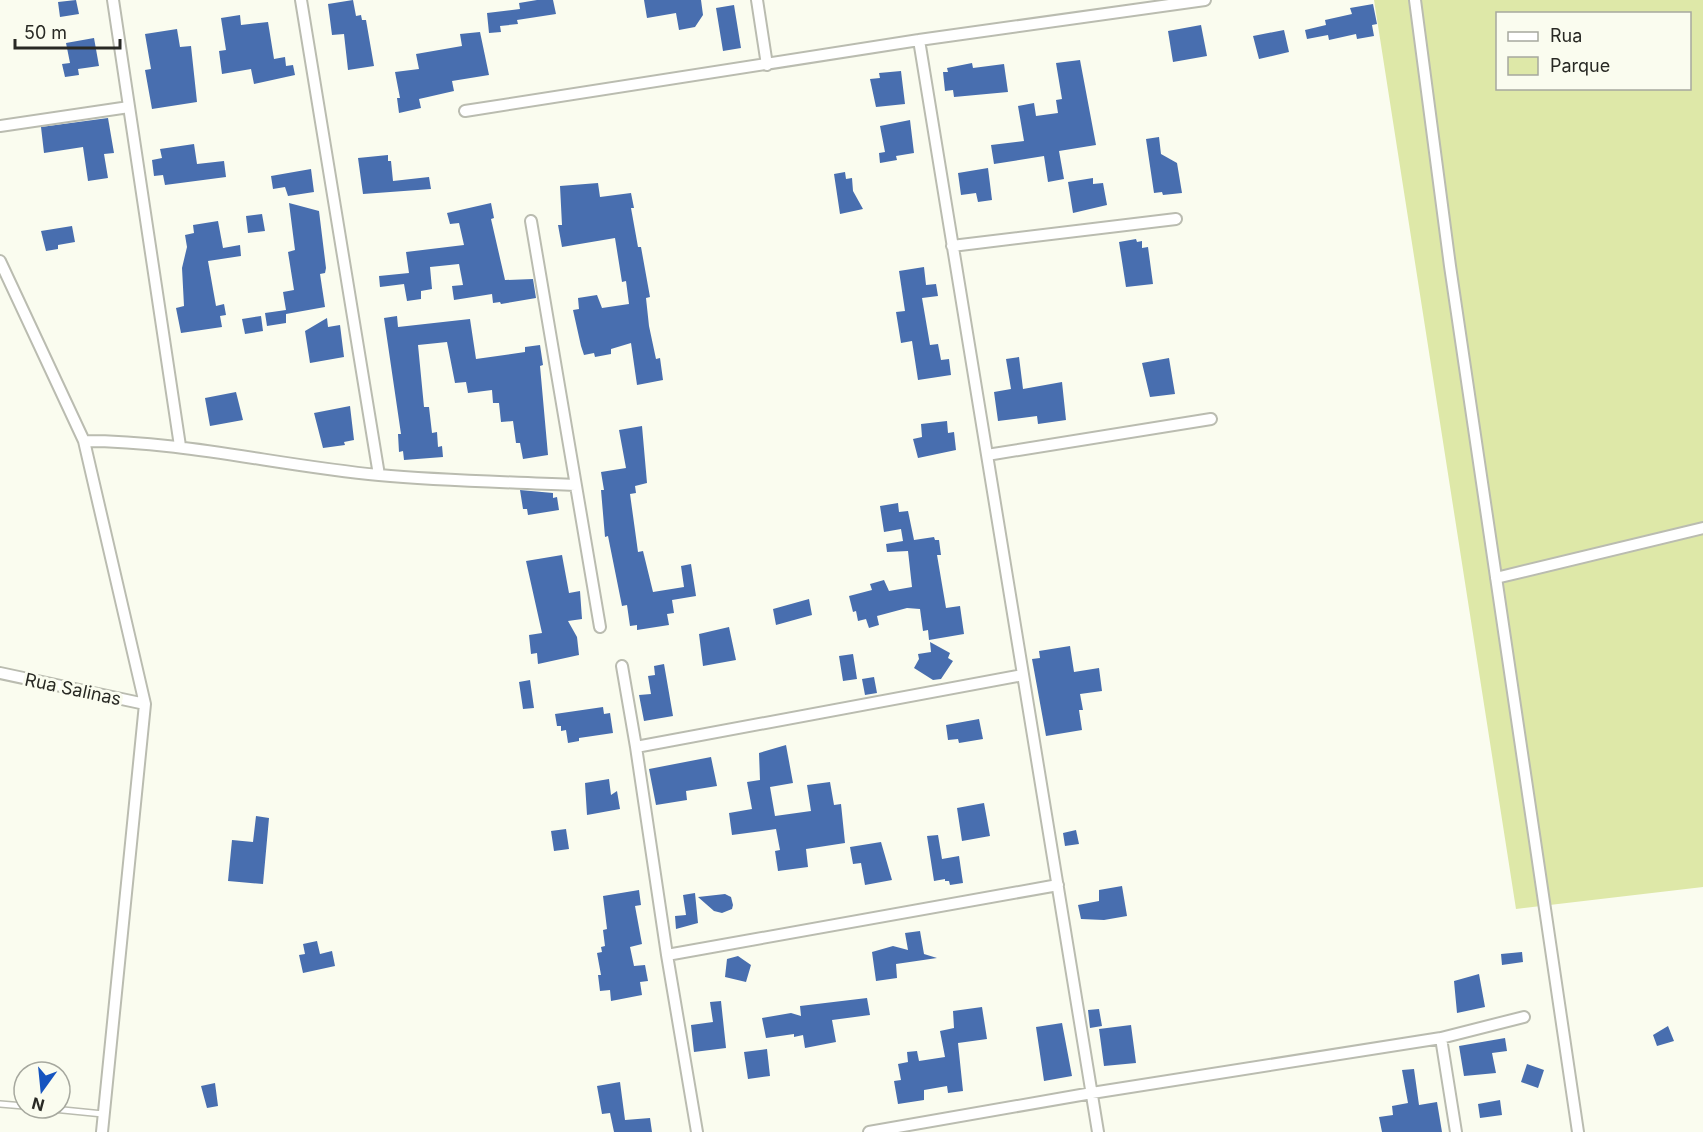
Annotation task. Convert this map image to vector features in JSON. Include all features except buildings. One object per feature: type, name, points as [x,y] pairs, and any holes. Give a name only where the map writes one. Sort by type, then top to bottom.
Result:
[{"type":"street","points":[[113,0],[180,446]]},
{"type":"street","points":[[301,0],[379,475]]},
{"type":"street","points":[[756,0],[767,64]]},
{"type":"street","points":[[465,111],[1160,2],[1205,0]]},
{"type":"street","points":[[1415,0],[1448,254],[1578,1132]]},
{"type":"street","points":[[919,40],[1098,1132]]},
{"type":"street","points":[[0,126],[129,106]]},
{"type":"street","points":[[952,246],[1176,219]]},
{"type":"street","points":[[531,221],[600,627]]},
{"type":"street","points":[[0,261],[84,441],[145,704],[102,1132]]},
{"type":"street","points":[[987,455],[1211,420]]},
{"type":"street","points":[[84,441],[134,441],[180,446],[379,475],[575,485]]},
{"type":"street","points":[[1496,578],[1703,528]]},
{"type":"street","points":[[622,666],[697,1132]]},
{"type":"street","name":"Rua Salinas","points":[[0,673],[145,704]]},
{"type":"street","points":[[636,747],[1023,675]]},
{"type":"street","points":[[667,955],[1058,885]]},
{"type":"street","points":[[869,1132],[1092,1093],[1441,1038],[1524,1017]]},
{"type":"street","points":[[1441,1038],[1456,1132]]},
{"type":"lane","points":[[72,1111],[104,1114]]},
{"type":"green space","points":[[1374,0],[1703,0],[1703,887],[1516,909]]}]
